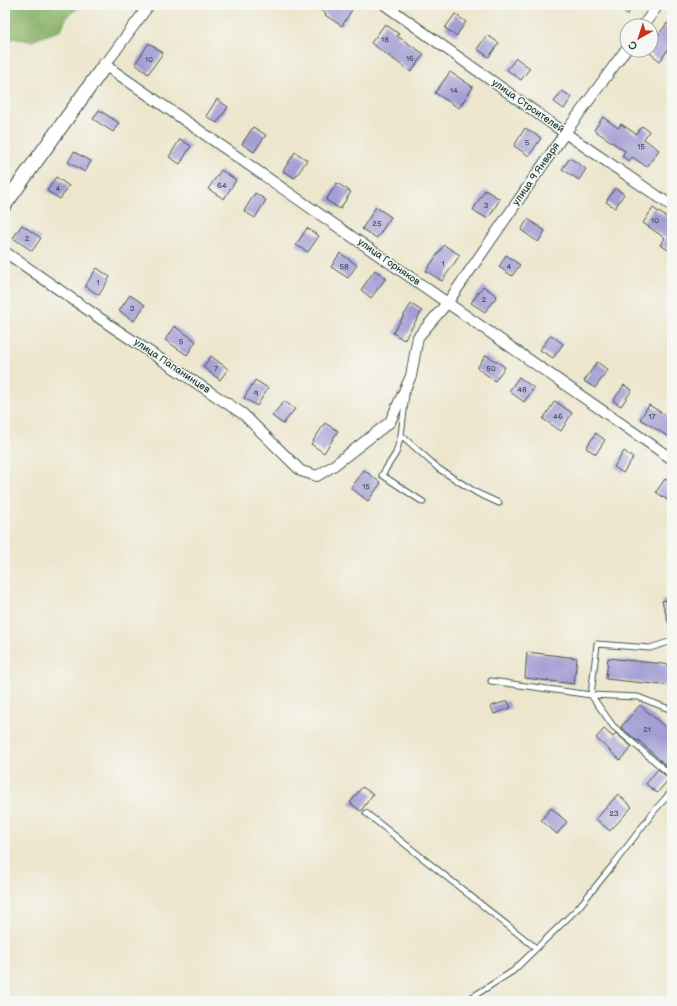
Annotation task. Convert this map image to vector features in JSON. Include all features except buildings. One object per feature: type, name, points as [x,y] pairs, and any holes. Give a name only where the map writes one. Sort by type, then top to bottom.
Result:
[{"type":"street","points":[[5,204],[149,5]]},
{"type":"street","name":"улица Строителей","points":[[385,5],[565,133],[672,206]]},
{"type":"street","points":[[649,18],[658,5]]},
{"type":"street","name":"улица 9 Января","points":[[407,384],[411,376],[418,337],[448,302],[565,133],[620,58]]},
{"type":"street","name":"улица Горняков","points":[[105,66],[448,302],[672,459]]},
{"type":"street","name":"улица Папанинцев","points":[[5,252],[111,326],[243,414],[301,471],[317,476],[333,466],[390,422],[407,384]]},
{"type":"lane","points":[[407,384],[401,435],[396,453],[382,475],[423,502]]},
{"type":"lane","points":[[401,435],[438,469],[477,493],[499,503]]},
{"type":"lane","points":[[672,641],[650,648],[597,644],[591,695],[613,726],[672,776]]},
{"type":"lane","points":[[491,681],[591,695],[638,697],[672,710]]},
{"type":"lane","points":[[466,1001],[513,971],[578,908],[655,810],[672,791]]},
{"type":"lane","points":[[366,813],[536,948]]},
{"type":"green space","points":[[5,5],[82,5],[67,16],[61,30],[31,41],[12,38],[8,51],[5,54]]}]
